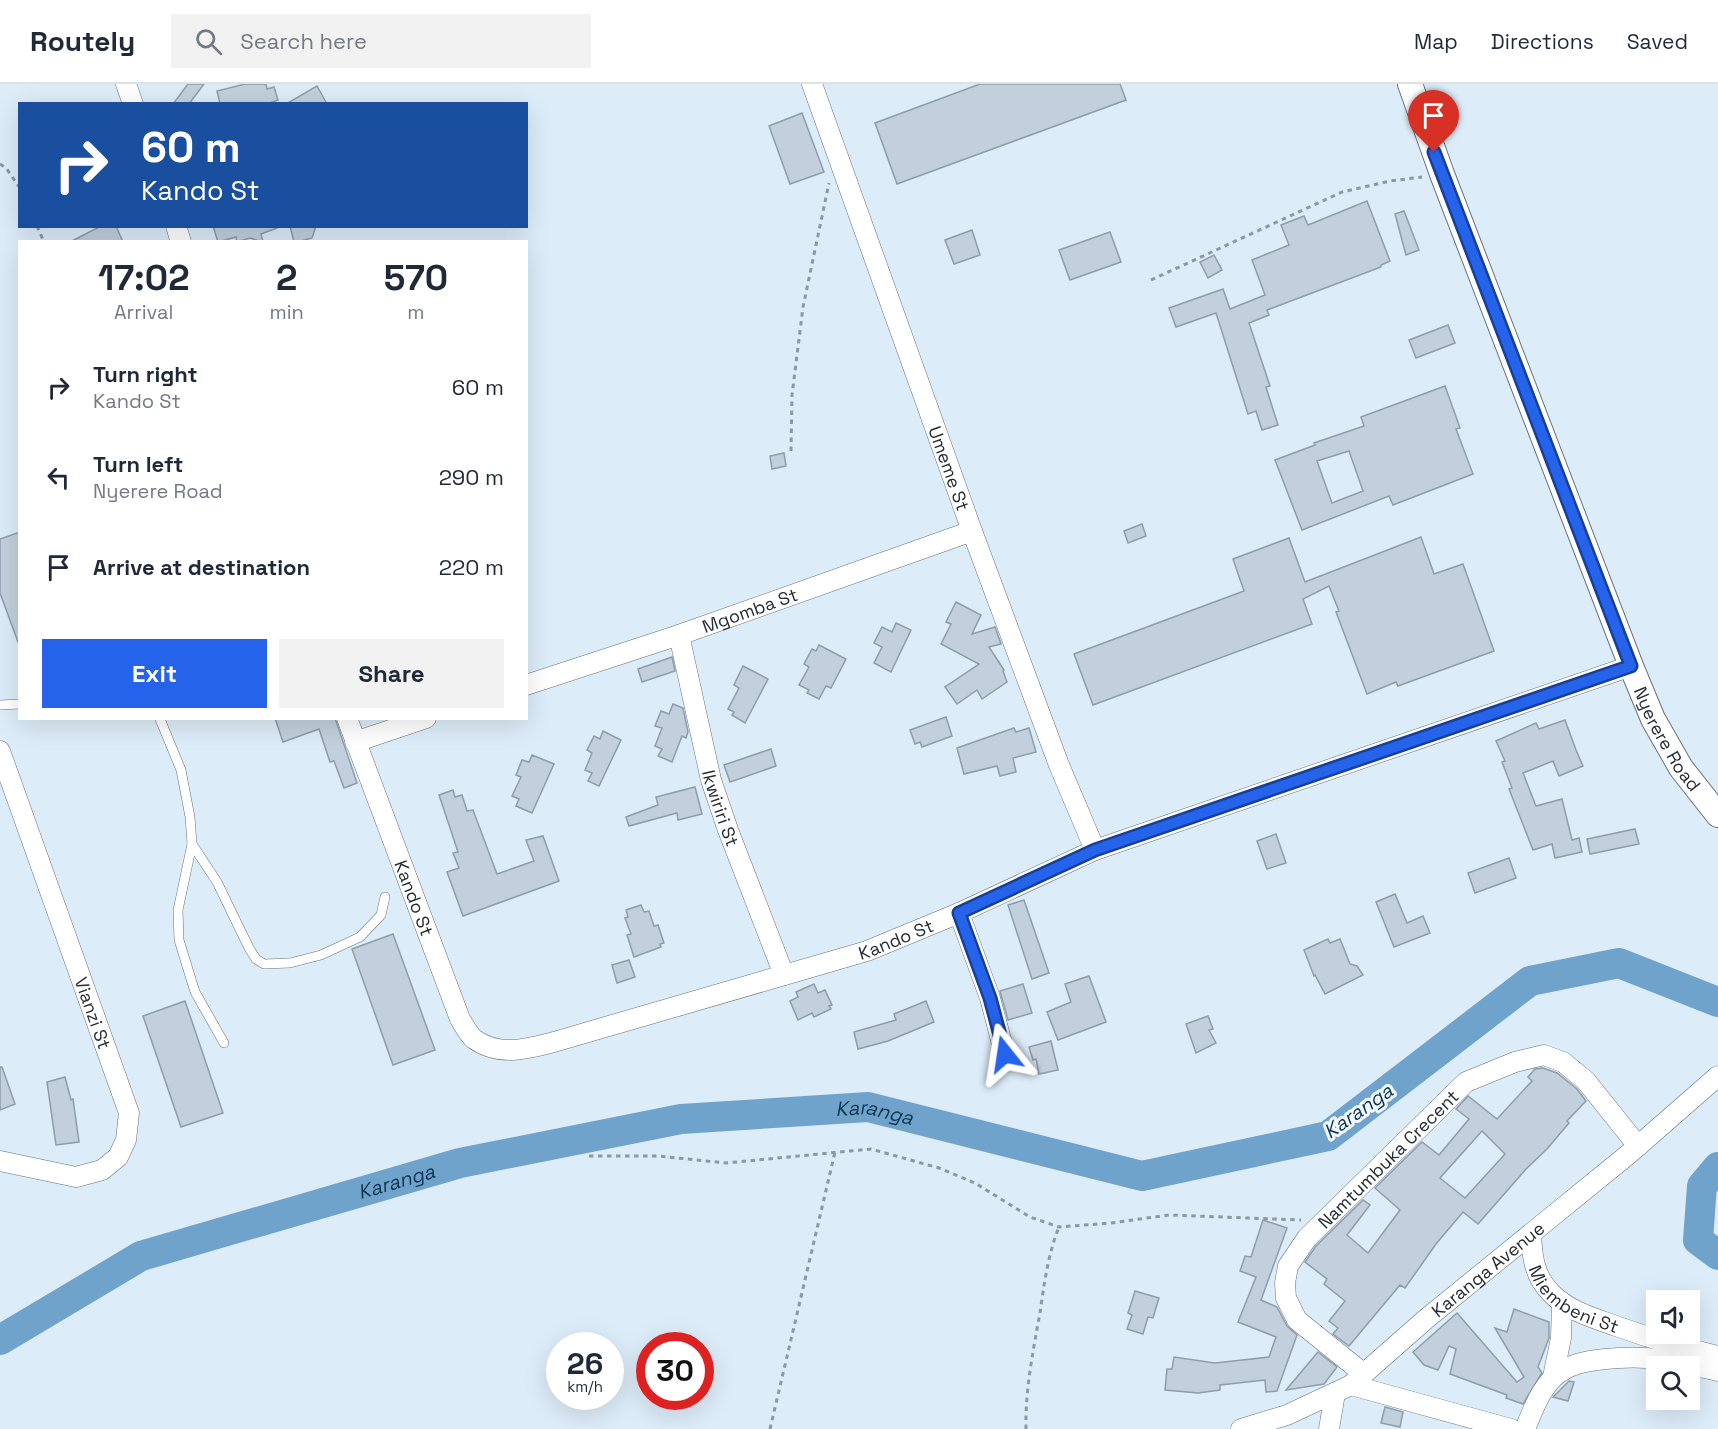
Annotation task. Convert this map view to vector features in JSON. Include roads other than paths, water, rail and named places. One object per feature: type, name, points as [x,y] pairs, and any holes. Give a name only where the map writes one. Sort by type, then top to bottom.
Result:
[{"type":"street","points":[[126,84],[132,102]]},
{"type":"street","name":"Umeme St","points":[[812,84],[972,531],[1059,765],[1095,850]]},
{"type":"street","name":"Nyerere Road","points":[[1410,84],[1442,174],[1653,719],[1681,768],[1718,815]]},
{"type":"street","name":"Mgomba St","points":[[528,684],[679,635],[972,531]]},
{"type":"street","name":"Ikwiriri St","points":[[679,635],[711,780],[784,975]]},
{"type":"street","name":"Kando St","points":[[348,720],[460,1018],[473,1038],[494,1048],[516,1051],[867,951],[959,913],[1095,850],[1631,666]]},
{"type":"street","points":[[355,742],[420,720]]},
{"type":"street","name":"Vianzi St","points":[[0,751],[129,1113],[126,1140],[118,1157],[102,1170],[76,1177],[0,1161]]},
{"type":"street","points":[[959,913],[990,998],[1005,1054]]},
{"type":"street","name":"Namtumbuka Crecent","points":[[1350,1384],[1297,1320],[1286,1298],[1285,1283],[1288,1266],[1307,1238],[1466,1082],[1515,1062],[1544,1055],[1563,1062],[1586,1081],[1638,1146]]},
{"type":"street","name":"Karanga Avenue","points":[[1241,1429],[1287,1415],[1350,1384],[1638,1146],[1718,1076]]},
{"type":"street","name":"Miembeni St","points":[[1531,1234],[1532,1264],[1550,1292],[1562,1302],[1582,1314],[1652,1339],[1718,1356]]},
{"type":"street","points":[[1525,1429],[1536,1404],[1553,1377],[1560,1338],[1562,1302]]},
{"type":"street","points":[[1553,1377],[1584,1361],[1631,1356],[1660,1358],[1718,1371]]},
{"type":"street","points":[[1329,1429],[1350,1384],[1511,1429]]},
{"type":"lane","points":[[0,705],[18,704]]},
{"type":"lane","points":[[160,720],[181,770],[190,817],[192,844],[178,910],[179,940],[195,992],[224,1043]]},
{"type":"lane","points":[[192,844],[217,882],[249,948],[264,964],[290,963],[321,955],[360,937],[381,915],[385,897]]},
{"type":"waterway","name":"Karanga","points":[[0,1340],[141,1256],[460,1163],[681,1119],[868,1107],[1142,1176],[1328,1136],[1530,981],[1619,963],[1718,1002]]},
{"type":"waterway","name":"Karanga","points":[[1718,1167],[1702,1186],[1698,1240],[1718,1255]]}]
